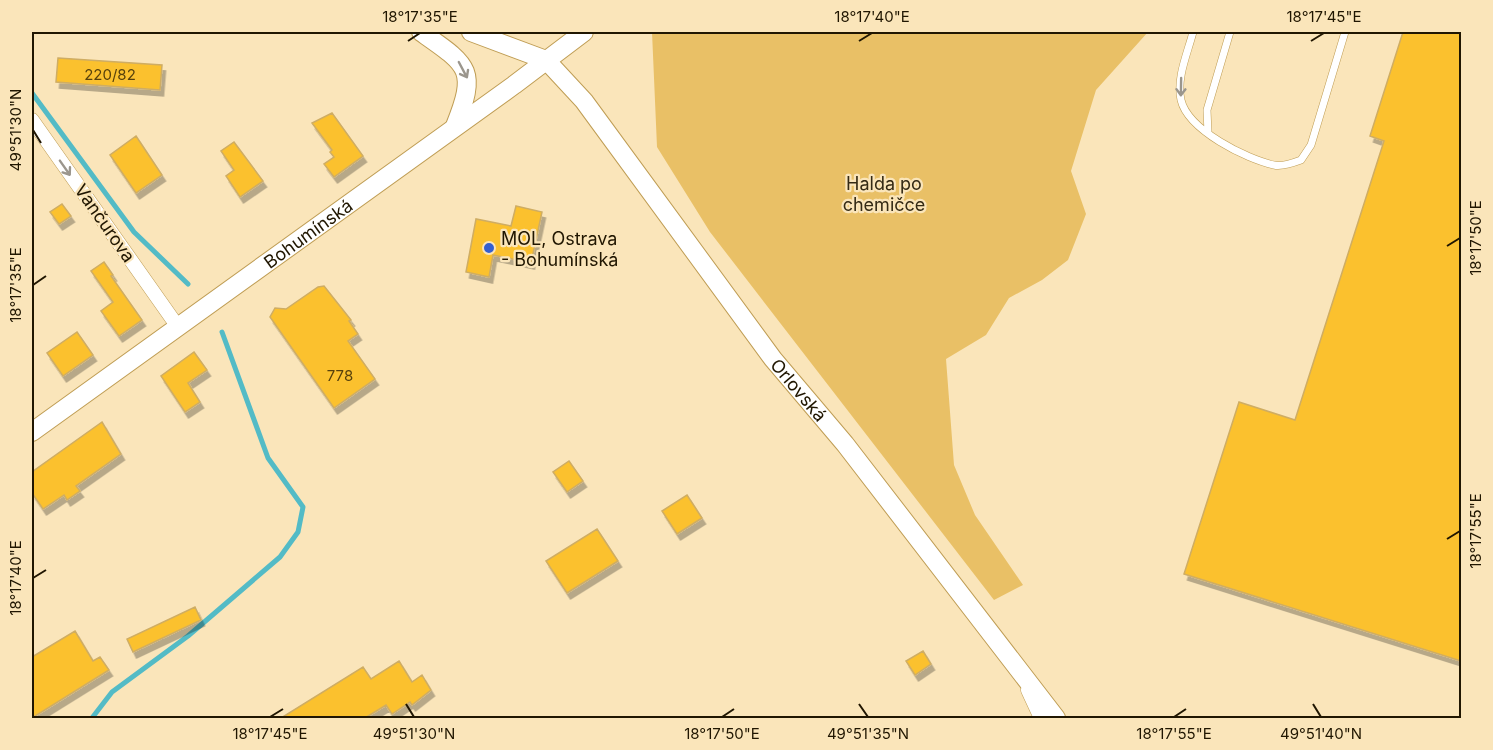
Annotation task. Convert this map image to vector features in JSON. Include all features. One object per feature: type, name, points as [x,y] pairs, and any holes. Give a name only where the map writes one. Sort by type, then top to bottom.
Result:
[{"type":"main road","points":[[421,32],[452,54],[468,77],[468,95],[455,127]]},
{"type":"main road","points":[[471,32],[546,60]]},
{"type":"main road","name":"Bohumínská","points":[[32,432],[584,32]]},
{"type":"main road","name":"Orlovská","points":[[546,60],[605,128],[773,359],[845,444],[1056,718]]},
{"type":"street","name":"Vančurova","points":[[32,120],[37,140],[178,327]]},
{"type":"street","points":[[1021,674],[1041,718]]},
{"type":"lane","points":[[1193,32],[1181,76],[1181,102],[1191,119],[1227,146],[1276,166],[1301,160],[1311,146],[1345,32]]},
{"type":"lane","points":[[1209,133],[1207,110],[1230,32]]},
{"type":"green space","name":"Halda po chemičce","points":[[652,32],[1148,32],[1096,90],[1071,171],[1086,214],[1068,260],[1042,280],[1009,298],[986,335],[946,359],[954,465],[975,515],[1023,585],[994,600],[710,232],[657,147]]},
{"type":"building","points":[[1403,32],[1461,32],[1461,661],[1184,574],[1239,402],[1295,420],[1384,141],[1370,136]]},
{"type":"building","points":[[58,58],[162,65],[160,90],[56,82]]},
{"type":"building","points":[[332,113],[363,156],[334,177],[324,164],[334,157],[330,152],[332,150],[312,123]]},
{"type":"building","points":[[136,136],[162,175],[136,193],[110,155]]},
{"type":"building","points":[[234,142],[263,181],[240,197],[226,176],[234,170],[221,151]]},
{"type":"building","points":[[62,204],[71,216],[59,224],[50,212]]},
{"type":"building","points":[[516,206],[542,212],[531,263],[493,255],[489,277],[466,272],[476,219],[511,226]]},
{"type":"building","points":[[104,262],[113,275],[111,276],[142,320],[119,336],[101,311],[113,302],[91,271]]},
{"type":"building","points":[[324,286],[351,320],[349,321],[358,334],[348,341],[375,379],[334,408],[270,317],[275,308],[286,309],[318,287]]},
{"type":"building","points":[[77,332],[93,355],[63,376],[47,353]]},
{"type":"building","points":[[194,352],[207,370],[188,383],[200,402],[185,412],[161,376]]},
{"type":"building","points":[[102,422],[121,454],[76,486],[80,491],[67,500],[64,495],[43,509],[32,493],[32,472]]},
{"type":"building","points":[[569,461],[583,481],[567,492],[553,472]]},
{"type":"building","points":[[687,495],[702,518],[677,534],[662,511]]},
{"type":"building","points":[[597,529],[618,561],[567,593],[546,561]]},
{"type":"building","points":[[195,607],[201,620],[133,652],[127,639]]},
{"type":"building","points":[[75,631],[93,661],[100,657],[109,670],[32,718],[32,657]]},
{"type":"building","points":[[923,651],[931,664],[915,675],[906,661]]},
{"type":"building","points":[[399,661],[412,682],[422,675],[431,690],[412,705],[410,702],[392,714],[386,705],[365,718],[281,718],[363,667],[371,679]]},
{"type":"waterway","points":[[32,93],[134,232],[188,284]]},
{"type":"waterway","points":[[92,718],[112,692],[188,636],[280,557],[298,532],[303,507],[268,458],[222,332]]},
{"type":"place","name":"MOL, Ostrava - Bohumínská","points":[[489,248]]}]
